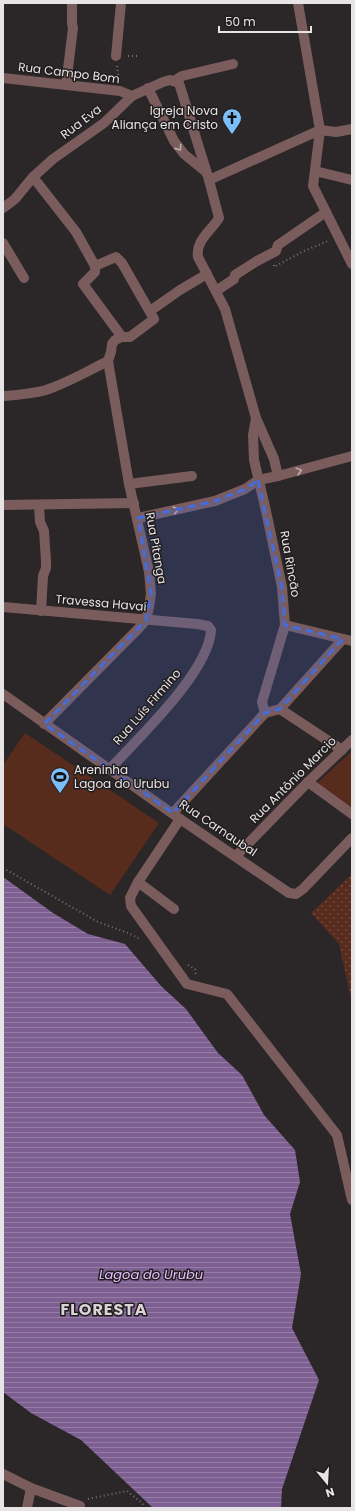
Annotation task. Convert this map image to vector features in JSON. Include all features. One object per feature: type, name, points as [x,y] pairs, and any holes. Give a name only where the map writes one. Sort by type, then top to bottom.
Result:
[{"type":"street","points":[[66,85],[73,28],[72,3]]},
{"type":"street","points":[[116,56],[122,3]]},
{"type":"street","points":[[298,3],[320,130],[313,186],[352,264]]},
{"type":"street","name":"Rua Eva","points":[[3,208],[15,199],[33,177],[53,159],[104,123],[132,96],[163,82],[170,80],[174,81],[182,76],[233,64]]},
{"type":"street","name":"Rua Campo Bom","points":[[3,78],[120,91],[132,96]]},
{"type":"street","name":"Rua Rincão","points":[[174,81],[179,83],[182,91],[219,218],[199,244],[197,250],[198,257],[225,309],[256,418],[274,459],[278,476]]},
{"type":"street","points":[[148,88],[174,141],[184,154],[207,176],[320,130],[336,132],[352,129]]},
{"type":"street","points":[[315,171],[352,180]]},
{"type":"street","points":[[33,177],[76,232],[96,266],[95,272],[83,284],[122,337]]},
{"type":"street","points":[[216,291],[234,279],[235,275],[276,251],[278,245],[326,212]]},
{"type":"street","points":[[3,243],[24,278]]},
{"type":"street","points":[[3,396],[45,390],[67,382],[108,362],[112,344],[115,340],[122,337],[130,337],[154,319],[122,263],[116,257],[96,266]]},
{"type":"street","points":[[150,311],[180,290],[207,274]]},
{"type":"street","name":"Rua Pitanga","points":[[108,362],[129,484],[138,518],[149,572],[151,594],[146,620]]},
{"type":"street","name":"Rua Rincão","points":[[256,418],[253,449],[258,480],[282,587],[285,625],[262,702],[265,713]]},
{"type":"street","points":[[138,518],[215,500],[245,489],[258,480],[352,456]]},
{"type":"street","points":[[129,484],[192,476]]},
{"type":"street","points":[[3,505],[134,503]]},
{"type":"street","points":[[39,505],[40,522],[44,530],[46,568],[43,576],[41,611]]},
{"type":"street","name":"Travessa Havaí","points":[[3,607],[197,624]]},
{"type":"street","points":[[44,724],[146,620]]},
{"type":"street","name":"Rua Luís Firmino","points":[[109,770],[173,700],[195,671],[204,656],[211,637],[211,630],[208,626],[197,624]]},
{"type":"street","points":[[285,625],[347,640]]},
{"type":"street","points":[[347,640],[280,709],[265,713],[176,816],[130,898],[131,906],[187,984],[227,994],[337,1135],[352,1200]]},
{"type":"street","name":"Rua Carnaubal","points":[[3,694],[109,770],[289,892],[296,894],[304,889],[352,838]]},
{"type":"street","points":[[280,709],[342,750]]},
{"type":"street","name":"Rua Antônio Marcio","points":[[236,856],[308,782],[352,740]]},
{"type":"street","points":[[308,782],[352,814]]},
{"type":"street","points":[[138,882],[174,909]]},
{"type":"street","points":[[3,1474],[31,1488],[80,1506]]},
{"type":"street","points":[[27,1508],[31,1488]]},
{"type":"path","points":[[269,255],[274,267],[304,251],[339,237]]},
{"type":"path","points":[[3,868],[98,922],[128,933],[144,941]]},
{"type":"path","points":[[80,1506],[88,1499],[127,1491],[142,1503],[145,1508]]},
{"type":"highlighted area","points":[[258,480],[282,587],[285,625],[343,639],[280,709],[265,713],[173,813],[44,724],[146,620],[151,594],[138,518],[215,501],[245,489]]},
{"type":"shaded area","name":"Areninha Lagoa do Urubu","points":[[25,733],[159,823],[110,895],[3,824],[3,765]]},
{"type":"shaded area","points":[[352,751],[352,810],[315,785]]},
{"type":"shaded area","points":[[352,874],[352,1003],[339,944],[311,913]]},
{"type":"water","name":"Lagoa do Urubu","points":[[3,877],[53,913],[88,934],[125,944],[161,986],[186,1009],[218,1053],[242,1075],[264,1115],[295,1150],[300,1182],[290,1214],[301,1274],[292,1328],[319,1380],[282,1489],[281,1508],[153,1508],[81,1440],[31,1413],[3,1392]]},
{"type":"place","name":"Igreja Nova Aliança em Cristo","points":[[232,135]]},
{"type":"place","name":"Areninha Lagoa do Urubu","points":[[60,794]]},
{"type":"district","name":"FLORESTA","points":[[104,1309]]}]
